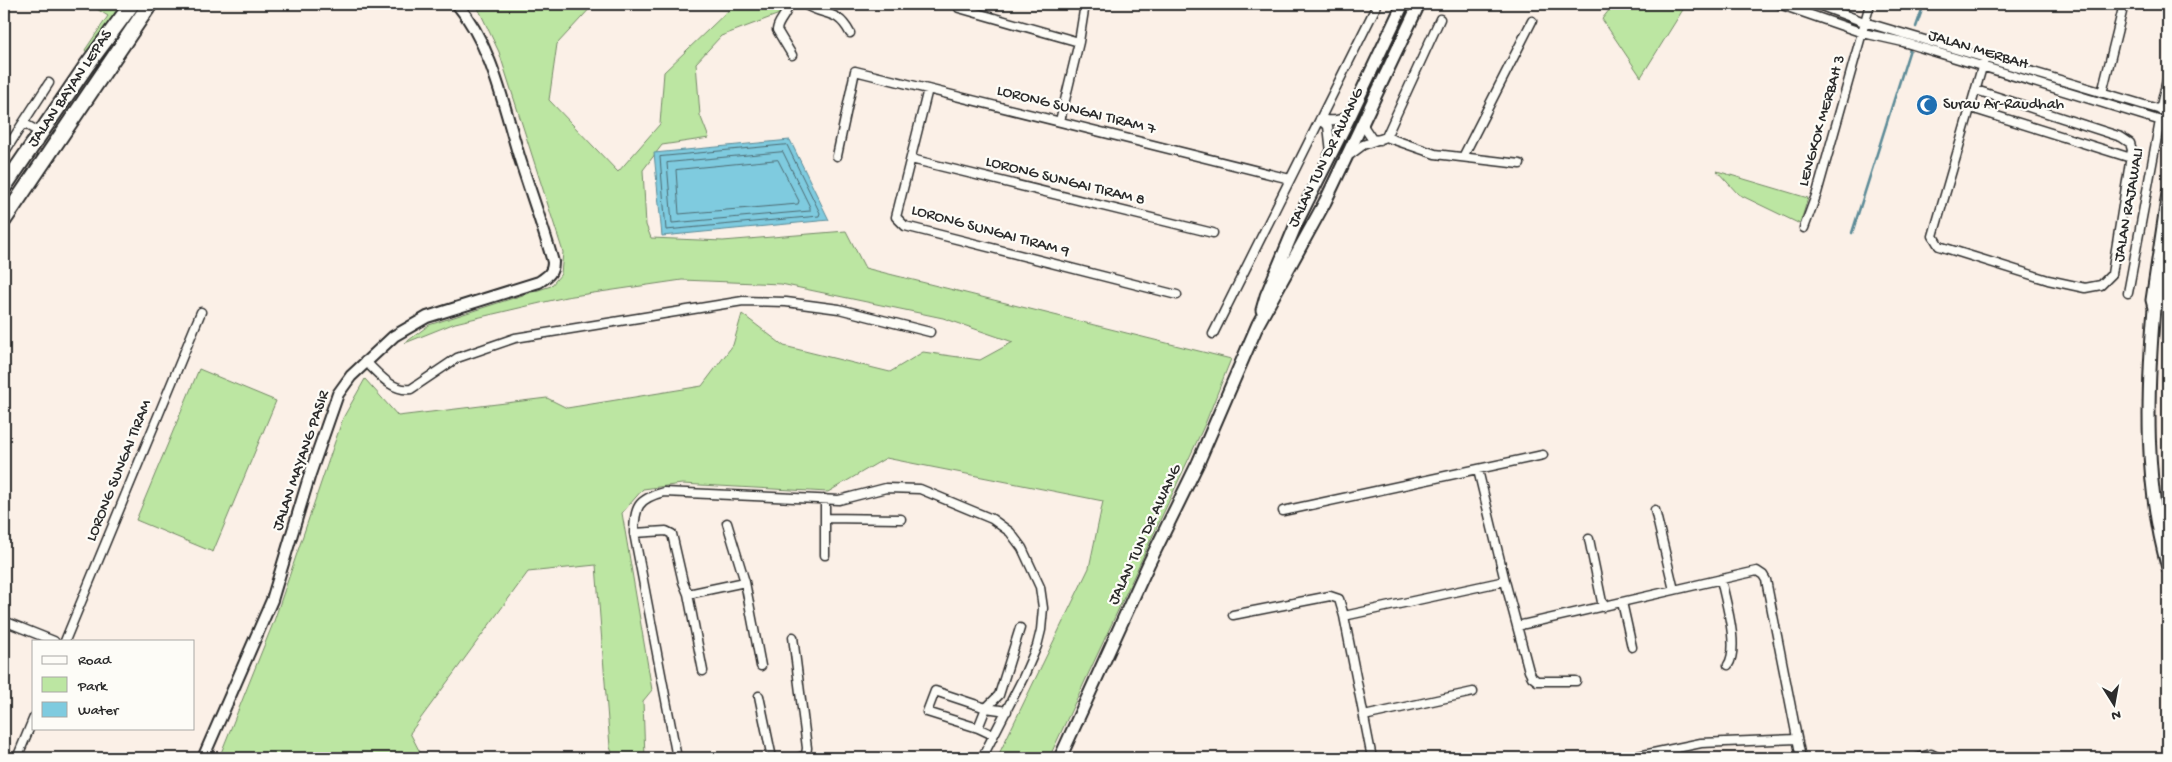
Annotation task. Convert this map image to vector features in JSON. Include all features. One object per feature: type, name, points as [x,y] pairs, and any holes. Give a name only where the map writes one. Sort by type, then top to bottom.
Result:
[{"type":"highway","name":"JALAN BAYAN LEPAS","points":[[4,187],[87,64],[132,4]]},
{"type":"highway","name":"JALAN BAYAN LEPAS","points":[[4,220],[150,4]]},
{"type":"main road","name":"JALAN TUN DR AWANG","points":[[1258,324],[1266,296],[1297,222],[1403,4]]},
{"type":"main road","name":"JALAN TUN DR AWANG","points":[[1060,758],[1149,564],[1198,463],[1258,324],[1325,202],[1419,4]]},
{"type":"main road","points":[[2168,193],[2152,300],[2154,308],[2150,436],[2155,505],[2168,568]]},
{"type":"main road","points":[[2154,308],[2161,299],[2168,257]]},
{"type":"street","name":"JALAN MAYANG PASIR","points":[[203,758],[272,600],[310,474],[338,394],[350,376],[394,336],[427,317],[539,282],[549,275],[553,269],[553,262],[541,219],[496,78],[471,21],[457,4]]},
{"type":"street","points":[[788,4],[787,13],[778,25],[777,30],[792,55]]},
{"type":"street","points":[[804,4],[814,10],[833,14],[846,25],[850,33]]},
{"type":"street","points":[[1060,121],[1079,42],[1085,4]]},
{"type":"street","points":[[1213,334],[1376,4]]},
{"type":"street","name":"JALAN MERBAH","points":[[1780,4],[1862,33],[1902,42],[2168,124]]},
{"type":"street","name":"JALAN MERBAH","points":[[1816,4],[1864,22],[2164,111]]},
{"type":"street","name":"LENGKOK MERBAH 3","points":[[1804,228],[1817,192],[1870,4]]},
{"type":"street","points":[[2102,93],[2124,4]]},
{"type":"street","points":[[959,8],[1079,42]]},
{"type":"street","points":[[1347,157],[1356,149],[1382,138],[1440,19]]},
{"type":"street","points":[[1463,157],[1532,21]]},
{"type":"street","points":[[1976,90],[2121,137],[2131,146],[2131,158],[2112,274],[2101,285],[2085,288],[2048,280],[1938,246],[1933,236],[1976,90],[1986,57]]},
{"type":"street","name":"LORONG SUNGAI TIRAM 7","points":[[836,156],[855,71],[1290,180]]},
{"type":"street","points":[[2164,111],[2168,76]]},
{"type":"street","points":[[4,153],[49,83]]},
{"type":"street","name":"LORONG SUNGAI TIRAM 9","points":[[928,89],[896,217],[905,226],[1177,295]]},
{"type":"street","points":[[1971,108],[2131,158]]},
{"type":"street","points":[[1320,119],[1329,121],[1341,120],[1351,114]]},
{"type":"street","points":[[1320,119],[1328,126],[1331,152]]},
{"type":"street","points":[[1364,121],[1364,128],[1372,139],[1382,138],[1435,154],[1520,164]]},
{"type":"street","name":"JALAN RAJAWALI","points":[[2128,293],[2160,121]]},
{"type":"street","points":[[23,123],[41,134]]},
{"type":"street","name":"LORONG SUNGAI TIRAM 8","points":[[911,159],[1213,233]]},
{"type":"street","points":[[365,361],[394,387],[402,390],[411,389],[457,358],[515,338],[572,327],[742,301],[786,302],[839,309],[930,332]]},
{"type":"street","name":"LORONG SUNGAI TIRAM","points":[[65,640],[201,312]]},
{"type":"street","points":[[1283,511],[1544,455]]},
{"type":"street","points":[[1478,470],[1505,581],[1532,678],[1537,681],[1576,681]]},
{"type":"street","points":[[677,758],[634,533],[635,513],[640,502],[650,496],[664,492],[846,499],[886,488],[920,489],[992,519],[1010,532],[1022,548],[1040,587],[1043,608],[1037,646],[1007,712],[982,758]]},
{"type":"street","points":[[824,499],[825,555]]},
{"type":"street","points":[[1655,510],[1674,590]]},
{"type":"street","points":[[825,518],[900,519]]},
{"type":"street","points":[[727,523],[745,582],[761,666]]},
{"type":"street","points":[[634,533],[671,532],[688,594],[703,671]]},
{"type":"street","points":[[1589,539],[1603,607]]},
{"type":"street","points":[[1517,626],[1757,571],[1766,580],[1801,758]]},
{"type":"street","points":[[1721,579],[1734,651],[1728,665]]},
{"type":"street","points":[[1344,616],[1505,581]]},
{"type":"street","points":[[688,594],[745,582]]},
{"type":"street","points":[[1233,615],[1330,596],[1338,599],[1344,616],[1372,758]]},
{"type":"street","points":[[1622,602],[1632,647]]},
{"type":"street","points":[[4,621],[52,640]]},
{"type":"street","points":[[978,728],[986,708],[999,695],[1020,628]]},
{"type":"street","points":[[793,637],[808,748],[806,755],[798,758]]},
{"type":"street","points":[[994,735],[978,728],[926,712],[934,691],[986,708],[1007,712]]},
{"type":"street","points":[[1364,716],[1473,692]]},
{"type":"street","points":[[759,696],[772,758]]},
{"type":"street","points":[[17,758],[32,722]]},
{"type":"street","points":[[1629,758],[1701,743],[1797,739]]},
{"type":"street","points":[[1918,758],[1931,754],[1939,758]]},
{"type":"green space","points":[[89,4],[99,4],[104,7],[106,4],[121,4],[87,53],[85,50],[108,16]]},
{"type":"green space","points":[[474,4],[594,4],[557,44],[549,100],[618,172],[660,124],[664,72],[732,7],[730,4],[773,4],[782,13],[721,36],[696,63],[700,115],[709,138],[662,145],[643,170],[646,225],[651,238],[723,241],[846,231],[865,268],[1231,359],[1205,424],[1049,758],[997,758],[1089,568],[1103,501],[886,458],[828,492],[682,484],[643,489],[622,513],[652,690],[643,701],[645,758],[614,758],[610,747],[596,565],[528,572],[410,733],[423,758],[219,758],[274,621],[343,418],[365,379],[398,416],[547,398],[567,408],[702,386],[733,345],[742,314],[784,346],[890,372],[923,352],[980,360],[1013,342],[943,318],[781,284],[682,280],[566,297],[455,323],[405,343],[429,325],[551,286],[561,274],[563,252],[499,52],[479,10]]},
{"type":"green space","points":[[1614,4],[1695,4],[1684,8],[1641,77],[1602,19]]},
{"type":"green space","points":[[1717,171],[1808,198],[1800,224],[1738,194]]},
{"type":"green space","points":[[199,369],[276,401],[213,552],[136,520]]},
{"type":"green space","points":[[2163,432],[2168,432],[2168,521]]},
{"type":"water","points":[[790,140],[829,220],[662,236],[654,153]]},
{"type":"waterway","points":[[1916,27],[1924,4]]},
{"type":"waterway","points":[[1852,233],[1910,49]]},
{"type":"place","name":"Surau Ar-Raudhah","points":[[1927,105]]}]
